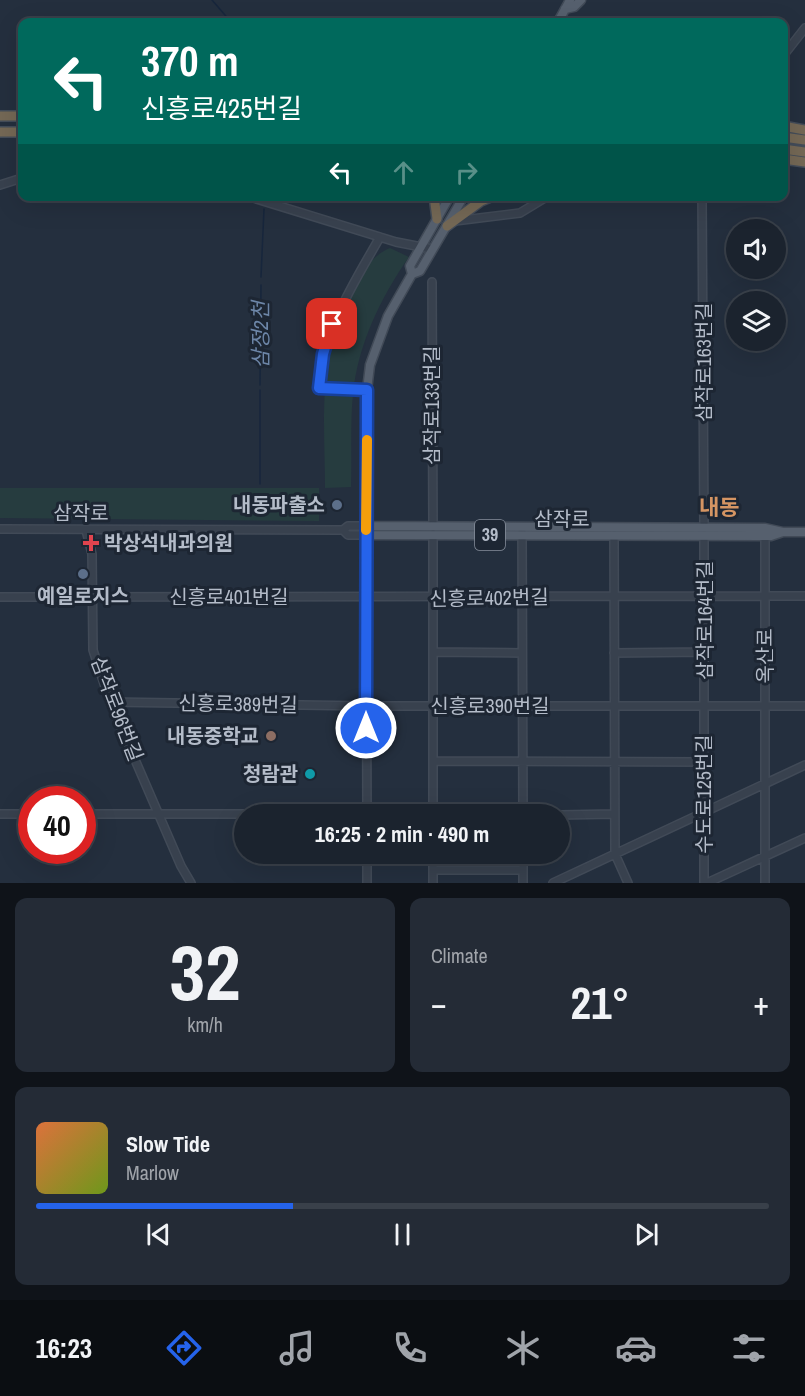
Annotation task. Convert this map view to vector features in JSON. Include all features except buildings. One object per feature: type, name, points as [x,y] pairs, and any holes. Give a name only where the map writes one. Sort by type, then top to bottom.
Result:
[{"type":"highway","points":[[0,116],[18,116]]},
{"type":"highway","points":[[788,127],[805,130]]},
{"type":"highway","points":[[0,132],[18,132]]},
{"type":"highway","points":[[788,138],[805,140]]},
{"type":"highway","points":[[788,150],[805,152]]},
{"type":"highway","points":[[788,160],[805,162]]},
{"type":"highway","points":[[435,201],[437,219]]},
{"type":"highway","points":[[451,223],[482,201]]},
{"type":"main road","points":[[560,18],[570,0]]},
{"type":"main road","points":[[565,9],[574,7],[581,0]]},
{"type":"main road","points":[[366,531],[367,390],[378,341],[412,274],[410,266],[447,201]]},
{"type":"main road","points":[[412,274],[420,271],[432,249],[451,223],[462,201]]},
{"type":"main road","name":"삼작로","points":[[366,531],[805,532]]},
{"type":"main road","name":"삼작로","points":[[522,532],[614,535],[704,532]]},
{"type":"street","points":[[788,50],[805,28]]},
{"type":"street","points":[[0,185],[18,179]]},
{"type":"street","points":[[263,201],[380,237],[432,249]]},
{"type":"street","points":[[451,223],[520,213],[540,201]]},
{"type":"street","name":"삼작로163번길","points":[[702,201],[704,532]]},
{"type":"street","points":[[367,390],[319,388],[323,354],[332,324],[351,284],[380,237]]},
{"type":"street","name":"삼작로133번길","points":[[432,282],[433,804]]},
{"type":"street","name":"삼작로","points":[[0,529],[343,530],[348,526],[366,531]]},
{"type":"street","name":"삼작로96번길","points":[[86,530],[92,554],[93,650],[110,702],[180,866],[191,883]]},
{"type":"street","points":[[366,531],[367,804]]},
{"type":"street","points":[[522,532],[523,804]]},
{"type":"street","name":"삼작로164번길","points":[[704,532],[706,596],[704,706]]},
{"type":"street","name":"옥산로","points":[[765,532],[765,883]]},
{"type":"street","points":[[614,535],[615,854],[627,883]]},
{"type":"street","name":"신흥로401번길","points":[[0,597],[366,596]]},
{"type":"street","name":"신흥로402번길","points":[[366,596],[375,599],[805,596]]},
{"type":"street","points":[[433,652],[522,653]]},
{"type":"street","points":[[614,652],[705,652]]},
{"type":"street","name":"신흥로389번길","points":[[110,702],[366,706]]},
{"type":"street","name":"신흥로390번길","points":[[366,706],[805,706]]},
{"type":"street","name":"수도로125번길","points":[[704,706],[705,883]]},
{"type":"street","points":[[433,761],[704,762]]},
{"type":"street","points":[[553,883],[805,765]]},
{"type":"street","points":[[0,814],[18,814]]},
{"type":"street","points":[[96,814],[234,814]]},
{"type":"street","points":[[570,815],[614,814]]},
{"type":"street","points":[[705,883],[805,838]]},
{"type":"street","points":[[367,864],[367,883]]},
{"type":"street","points":[[433,864],[433,883]]},
{"type":"street","points":[[523,864],[523,883]]},
{"type":"street","points":[[433,870],[523,870]]},
{"type":"green space","points":[[390,248],[409,257],[380,305],[360,357],[352,405],[351,487],[325,488],[325,390],[332,344],[342,312],[357,280],[378,255]]},
{"type":"green space","points":[[0,488],[319,488],[319,521],[0,518]]},
{"type":"waterway","name":"삼정2천","points":[[212,0],[228,18]]},
{"type":"waterway","name":"삼정2천","points":[[261,277],[264,209]]},
{"type":"waterway","name":"삼정2천","points":[[260,385],[261,285]]},
{"type":"waterway","name":"삼정2천","points":[[260,390],[260,484]]},
{"type":"slow traffic","points":[[366,530],[367,440]]},
{"type":"place","name":"내동파출소","points":[[337,505]]},
{"type":"place","name":"박상석내과의원","points":[[91,543]]},
{"type":"place","name":"예일로지스","points":[[83,574]]},
{"type":"place","name":"내동중학교","points":[[271,736]]},
{"type":"place","name":"청람관","points":[[310,774]]},
{"type":"district","name":"내동","points":[[719,507]]},
{"type":"route","points":[[332,324],[323,354],[319,388],[367,390],[366,728]]}]
